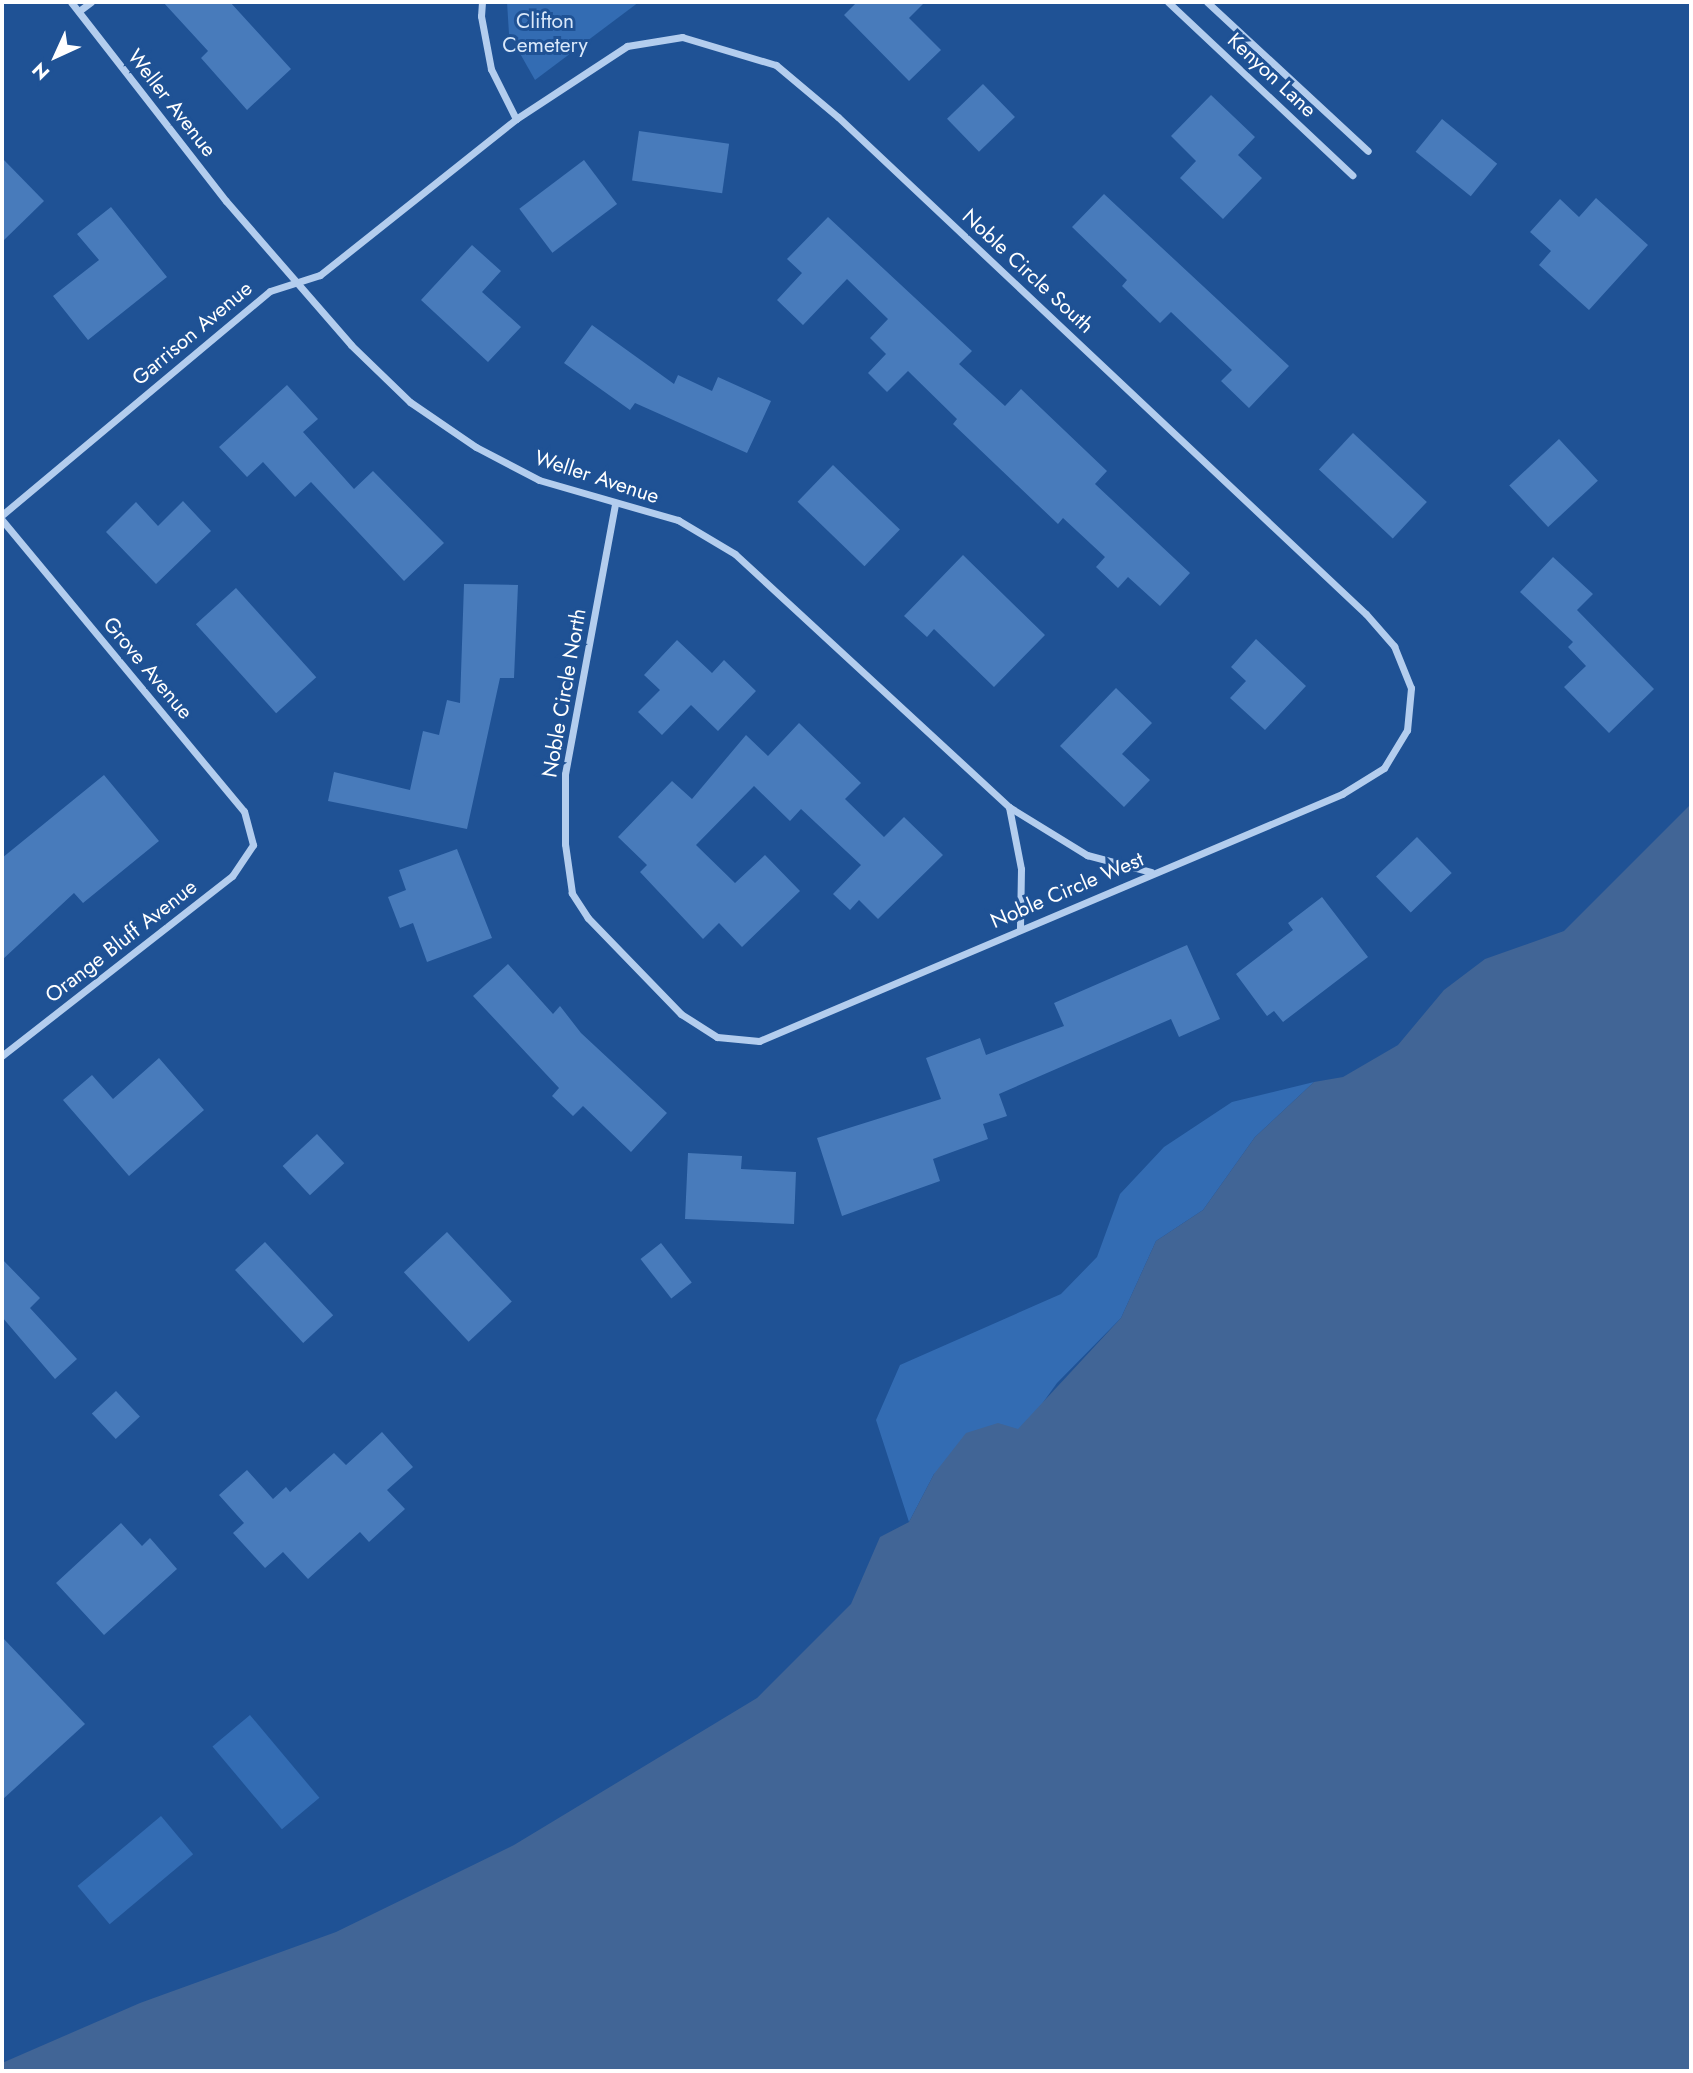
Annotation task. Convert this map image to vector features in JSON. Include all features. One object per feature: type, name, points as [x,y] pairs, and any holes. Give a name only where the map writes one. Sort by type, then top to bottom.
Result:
[{"type":"street","name":"Weller Avenue","points":[[71,2],[226,201],[298,284],[410,402],[476,447],[539,480],[678,520],[734,554],[1009,807],[1087,855],[1151,872]]},
{"type":"street","points":[[79,11],[90,2]]},
{"type":"street","points":[[482,2],[481,16],[491,69],[516,119]]},
{"type":"street","name":"Kenyon Lane","points":[[1168,2],[1352,175]]},
{"type":"street","points":[[1208,2],[1368,150]]},
{"type":"street","name":"Noble Circle South","points":[[516,119],[627,46],[682,37],[776,65],[838,117],[1366,614],[1394,646],[1411,688],[1407,730]]},
{"type":"street","name":"Garrison Avenue","points":[[2,518],[270,291],[320,275],[516,119]]},
{"type":"street","name":"Noble Circle North","points":[[615,504],[565,774],[565,844],[572,893],[588,918],[681,1013],[718,1037]]},
{"type":"street","name":"Grove Avenue","points":[[2,518],[244,811],[253,845]]},
{"type":"street","name":"Noble Circle West","points":[[718,1037],[759,1041],[1151,872],[1342,794],[1384,768],[1407,730]]},
{"type":"street","points":[[1009,807],[1021,869],[1020,929]]},
{"type":"street","name":"Orange Bluff Avenue","points":[[2,1056],[232,876],[253,845]]},
{"type":"green space","name":"Clifton Cemetery","points":[[507,2],[639,2],[535,80],[509,34]]},
{"type":"green space","points":[[1314,1082],[1255,1137],[1203,1210],[1156,1241],[1121,1318],[1057,1383],[1034,1415],[1018,1430],[934,1474],[909,1522],[876,1420],[900,1365],[1061,1294],[1097,1257],[1120,1194],[1164,1147],[1232,1102]]},
{"type":"green space","points":[[250,1715],[319,1798],[282,1829],[212,1746]]},
{"type":"green space","points":[[161,1816],[193,1854],[110,1924],[78,1886]]},
{"type":"shaded area","points":[[1691,804],[1691,2071],[2,2071],[2,2063],[140,2003],[336,1932],[514,1845],[757,1698],[851,1604],[880,1537],[909,1522],[934,1474],[966,1433],[998,1423],[1018,1429],[1121,1318],[1156,1241],[1203,1210],[1255,1137],[1314,1082],[1343,1077],[1398,1045],[1444,990],[1485,959],[1564,931]]},
{"type":"building","points":[[163,2],[230,2],[291,69],[247,110],[201,58],[208,51]]},
{"type":"building","points":[[857,2],[925,2],[909,18],[941,50],[909,81],[844,15]]},
{"type":"building","points":[[983,84],[1015,117],[979,152],[947,119]]},
{"type":"building","points":[[1211,95],[1255,137],[1238,155],[1262,178],[1223,219],[1180,178],[1196,161],[1171,136]]},
{"type":"building","points":[[1442,119],[1497,164],[1471,196],[1416,152]]},
{"type":"building","points":[[639,131],[729,144],[722,193],[632,181]]},
{"type":"building","points":[[2,158],[44,201],[2,242]]},
{"type":"building","points":[[584,160],[617,204],[552,253],[519,209]]},
{"type":"building","points":[[1104,194],[1289,366],[1249,408],[1221,381],[1232,370],[1171,312],[1160,323],[1122,286],[1127,280],[1072,227]]},
{"type":"building","points":[[1596,198],[1648,245],[1589,310],[1539,265],[1551,251],[1530,232],[1560,199],[1579,217]]},
{"type":"building","points":[[111,207],[167,277],[88,340],[53,296],[99,260],[77,234]]},
{"type":"building","points":[[828,217],[972,351],[959,364],[1005,406],[1021,389],[1107,471],[1095,484],[1190,573],[1160,606],[1128,577],[1118,588],[1096,567],[1105,557],[1063,518],[1058,524],[953,424],[957,419],[908,371],[887,392],[868,373],[886,354],[870,338],[888,319],[847,279],[803,325],[777,300],[802,273],[787,259]]},
{"type":"building","points":[[472,245],[501,271],[482,292],[521,327],[488,362],[421,300]]},
{"type":"building","points":[[592,325],[674,384],[678,375],[712,391],[718,377],[771,401],[747,453],[635,403],[630,410],[564,363]]},
{"type":"building","points":[[287,385],[318,419],[303,432],[354,489],[373,471],[444,543],[404,581],[311,482],[295,497],[263,462],[247,477],[219,447]]},
{"type":"building","points":[[1353,433],[1427,502],[1393,538],[1319,470]]},
{"type":"building","points":[[1559,439],[1598,481],[1548,527],[1509,485]]},
{"type":"building","points":[[833,465],[900,530],[864,566],[798,502]]},
{"type":"building","points":[[183,501],[211,531],[156,584],[106,532],[136,502],[158,526]]},
{"type":"building","points":[[963,555],[1045,635],[994,687],[934,629],[927,637],[904,616]]},
{"type":"building","points":[[1553,557],[1593,594],[1577,610],[1654,689],[1609,733],[1564,687],[1586,666],[1568,647],[1573,642],[1520,592]]},
{"type":"building","points":[[464,584],[518,585],[514,678],[500,678],[467,829],[328,801],[334,772],[410,790],[423,731],[439,735],[447,700],[460,703]]},
{"type":"building","points":[[236,588],[316,677],[276,713],[196,624]]},
{"type":"building","points":[[1256,639],[1306,686],[1265,730],[1230,698],[1246,681],[1231,667]]},
{"type":"building","points":[[677,640],[712,673],[724,660],[756,691],[718,731],[691,705],[662,735],[638,712],[660,690],[644,675]]},
{"type":"building","points":[[1116,688],[1152,723],[1122,754],[1150,780],[1124,807],[1060,746]]},
{"type":"building","points":[[799,723],[861,783],[845,799],[884,837],[904,817],[943,855],[878,919],[859,900],[850,910],[833,894],[861,865],[801,809],[790,821],[754,786],[696,845],[735,883],[765,855],[800,891],[742,947],[719,923],[703,939],[640,872],[647,865],[618,837],[672,781],[692,799],[746,735],[768,756]]},
{"type":"building","points":[[104,775],[159,841],[83,903],[74,893],[2,960],[2,858]]},
{"type":"building","points":[[1417,837],[1452,873],[1411,913],[1376,877]]},
{"type":"building","points":[[457,849],[492,938],[427,962],[413,923],[400,928],[388,897],[406,890],[399,870]]},
{"type":"building","points":[[1322,897],[1368,957],[1283,1022],[1274,1011],[1267,1016],[1236,974],[1293,930],[1288,923]]},
{"type":"building","points":[[1187,945],[1220,1019],[1179,1037],[1171,1019],[999,1094],[1007,1116],[983,1124],[988,1139],[933,1159],[940,1181],[842,1216],[817,1138],[941,1099],[926,1058],[980,1038],[986,1055],[1064,1026],[1054,1003]]},
{"type":"building","points":[[508,964],[553,1014],[560,1006],[581,1033],[667,1113],[631,1152],[583,1106],[573,1116],[552,1096],[559,1088],[473,996]]},
{"type":"building","points":[[159,1058],[204,1110],[129,1176],[63,1100],[92,1075],[113,1099]]},
{"type":"building","points":[[317,1134],[344,1163],[310,1195],[283,1166]]},
{"type":"building","points":[[688,1153],[742,1156],[741,1169],[796,1172],[794,1224],[685,1219]]},
{"type":"building","points":[[447,1232],[512,1301],[469,1342],[404,1272]]},
{"type":"building","points":[[265,1242],[333,1315],[303,1343],[235,1270]]},
{"type":"building","points":[[661,1243],[692,1282],[671,1298],[641,1259]]},
{"type":"building","points":[[2,1259],[40,1298],[30,1308],[77,1359],[55,1379],[2,1317]]},
{"type":"building","points":[[116,1391],[140,1417],[116,1439],[92,1414]]},
{"type":"building","points":[[382,1432],[413,1467],[387,1490],[405,1509],[369,1542],[360,1532],[308,1579],[283,1552],[265,1568],[233,1533],[244,1523],[219,1495],[247,1470],[273,1499],[286,1487],[290,1492],[334,1453],[346,1465]]},
{"type":"building","points":[[121,1523],[142,1546],[150,1538],[177,1569],[104,1635],[56,1583]]},
{"type":"building","points":[[2,1637],[85,1724],[2,1800]]}]
